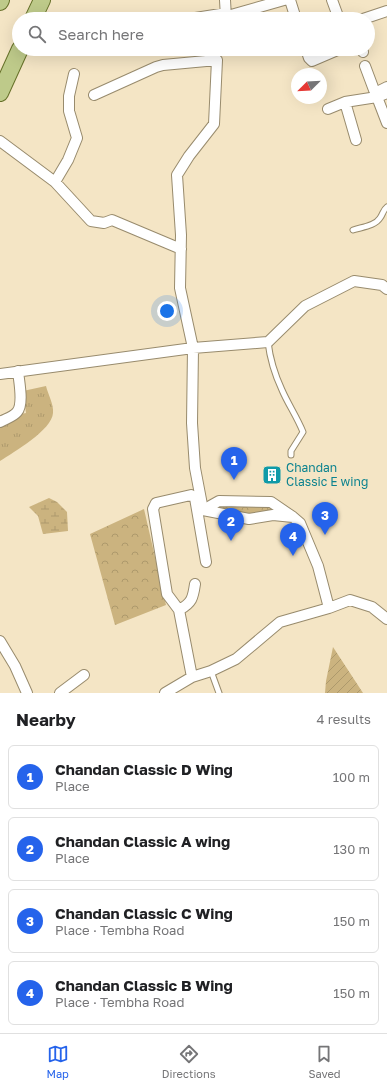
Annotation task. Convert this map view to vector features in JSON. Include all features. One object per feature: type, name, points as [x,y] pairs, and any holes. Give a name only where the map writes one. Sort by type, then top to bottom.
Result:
[{"type":"main road","points":[[36,12],[42,0]]},
{"type":"main road","points":[[0,93],[17,56]]},
{"type":"street","points":[[225,0],[226,12]]},
{"type":"street","points":[[242,12],[284,0]]},
{"type":"street","points":[[290,0],[294,12]]},
{"type":"street","points":[[332,0],[336,12]]},
{"type":"street","points":[[375,15],[387,11]]},
{"type":"street","points":[[308,56],[312,61],[324,56]]},
{"type":"street","points":[[94,95],[156,66],[217,60],[214,124],[189,156],[177,175],[181,235],[180,288],[193,348],[192,428],[195,468],[203,510]]},
{"type":"street","points":[[365,66],[374,90],[377,92],[387,88]]},
{"type":"street","points":[[55,182],[68,160],[77,138],[69,111],[69,96],[74,74]]},
{"type":"street","points":[[328,109],[345,102],[382,95],[387,123]]},
{"type":"street","points":[[345,102],[356,140]]},
{"type":"street","points":[[0,141],[55,182],[91,221],[104,223],[112,220],[181,249]]},
{"type":"street","points":[[0,374],[193,348],[268,342],[305,306],[354,280],[382,285],[387,289]]},
{"type":"street","points":[[0,422],[17,412],[20,406],[18,371]]},
{"type":"street","points":[[192,677],[179,610],[167,594],[153,509],[156,503],[191,495],[195,498],[206,562]]},
{"type":"street","points":[[203,510],[219,501],[271,502],[293,517],[300,523],[318,566],[329,608]]},
{"type":"street","points":[[203,510],[249,519],[273,515],[293,517]]},
{"type":"street","points":[[179,610],[187,605],[194,597],[194,584]]},
{"type":"street","points":[[166,693],[192,677],[211,671],[236,659],[280,622],[329,608],[350,600],[372,607],[387,619]]},
{"type":"street","points":[[0,641],[15,666],[27,693]]},
{"type":"street","points":[[60,693],[84,675]]},
{"type":"lane","points":[[352,230],[375,224],[380,218],[383,210],[387,207]]},
{"type":"lane","points":[[268,342],[270,359],[282,391],[297,417],[303,432],[291,451],[291,455]]},
{"type":"lane","points":[[211,671],[219,693]]},
{"type":"green space","points":[[46,386],[53,407],[51,420],[31,440],[0,461],[0,426],[21,414],[26,413],[23,391]]},
{"type":"green space","points":[[49,498],[57,502],[67,512],[68,531],[43,534],[38,516],[29,507]]},
{"type":"green space","points":[[219,501],[271,502],[293,517],[249,519],[203,510]]},
{"type":"green space","points":[[144,509],[166,605],[115,625],[90,534]]},
{"type":"green space","points":[[333,647],[363,693],[325,693]]},
{"type":"place","name":"Chandan Classic E wing","points":[[272,475]]},
{"type":"place","name":"Chandan Classic D Wing","points":[[234,480]]},
{"type":"place","name":"Chandan Classic C Wing","points":[[325,535]]},
{"type":"place","name":"Chandan Classic A wing","points":[[231,541]]},
{"type":"place","name":"Chandan Classic B Wing","points":[[293,556]]}]
